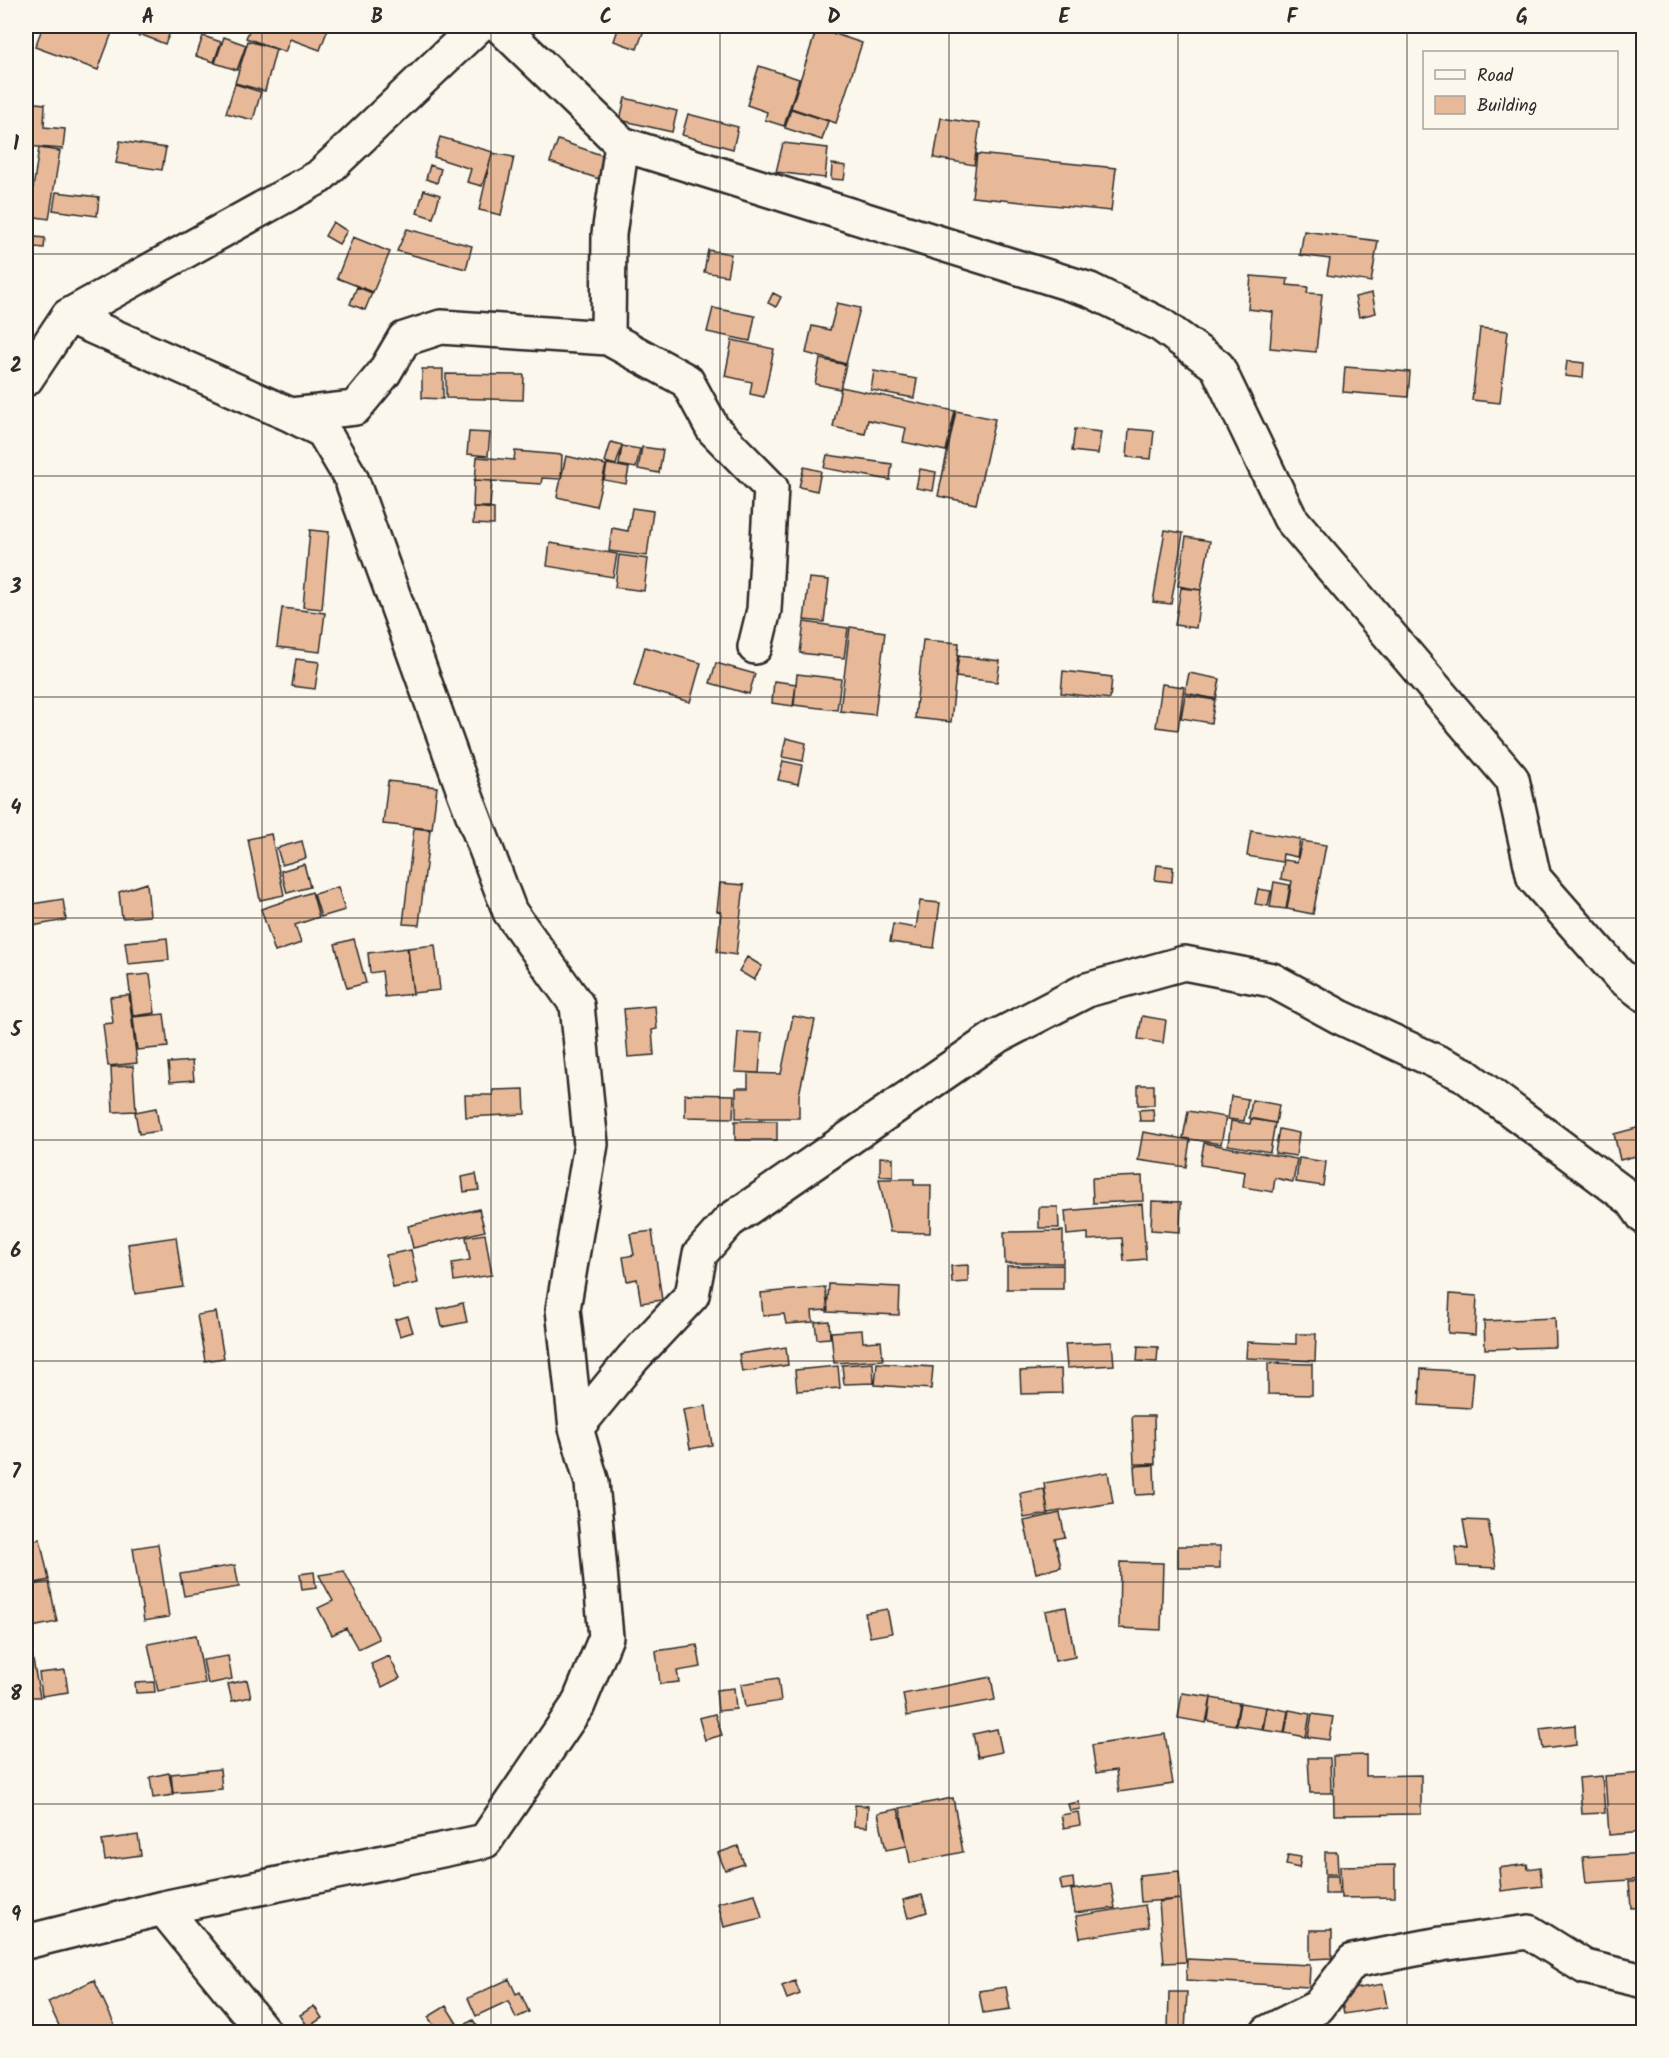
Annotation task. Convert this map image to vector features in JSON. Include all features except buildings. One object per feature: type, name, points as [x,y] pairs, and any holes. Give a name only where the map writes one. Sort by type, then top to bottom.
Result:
[{"type":"street","points":[[26,379],[68,316],[320,177],[478,26]]},
{"type":"street","points":[[500,26],[622,144],[1090,290],[1161,325],[1217,366],[1290,518],[1512,779],[1534,878],[1619,975],[1644,994]]},
{"type":"street","points":[[608,338],[609,234],[622,144]]},
{"type":"street","points":[[26,1942],[163,1908],[485,1841],[578,1705],[606,1637],[592,1483],[576,1428],[563,1309],[591,1144],[576,1005],[510,912],[351,478],[322,431],[68,316]]},
{"type":"street","points":[[291,415],[355,408],[384,373],[404,339],[441,327],[608,338],[687,381],[713,429],[771,488],[764,610],[755,647]]},
{"type":"street","points":[[576,1428],[633,1358],[692,1295],[700,1254],[729,1221],[996,1037],[1087,990],[1184,963],[1272,980],[1340,1017],[1463,1074],[1632,1200],[1644,1217]]},
{"type":"street","points":[[163,1908],[264,2032]]},
{"type":"street","points":[[1268,2032],[1318,2007],[1353,1961],[1496,1936],[1529,1932],[1585,1967],[1644,1982]]}]
